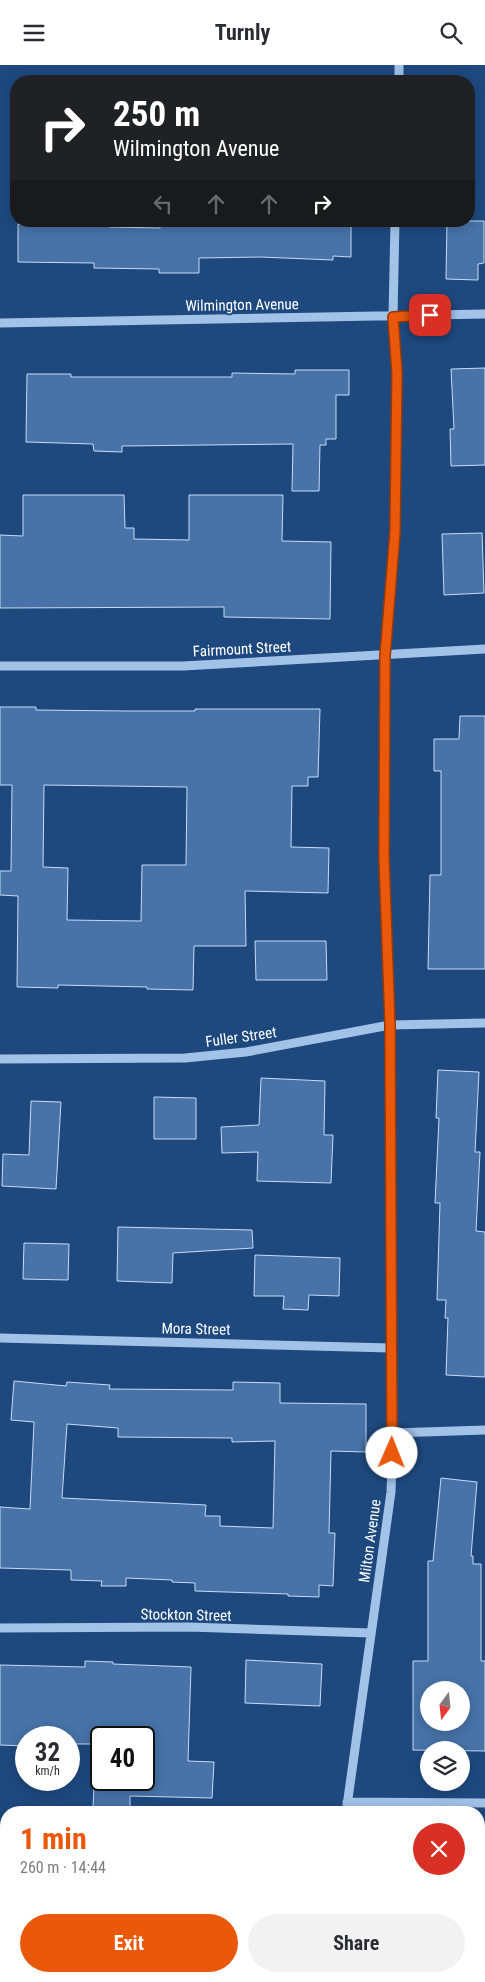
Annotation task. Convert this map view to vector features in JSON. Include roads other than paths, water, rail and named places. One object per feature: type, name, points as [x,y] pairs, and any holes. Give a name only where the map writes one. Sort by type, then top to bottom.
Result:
[{"type":"street","name":"Milton Avenue","points":[[347,1806],[391,1492],[393,1433],[390,1025],[384,858],[385,656],[395,532],[397,373],[393,317],[395,227]]},
{"type":"street","name":"Wilmington Avenue","points":[[0,323],[485,314]]},
{"type":"street","name":"Fairmount Street","points":[[0,666],[183,666],[485,649]]},
{"type":"street","name":"Fuller Street","points":[[0,1059],[185,1058],[246,1051],[390,1025],[485,1023]]},
{"type":"street","name":"Mora Street","points":[[0,1338],[391,1347]]},
{"type":"street","points":[[393,1433],[485,1430]]},
{"type":"street","name":"Stockton Street","points":[[0,1627],[190,1627],[371,1633]]},
{"type":"street","points":[[347,1802],[485,1803]]}]
